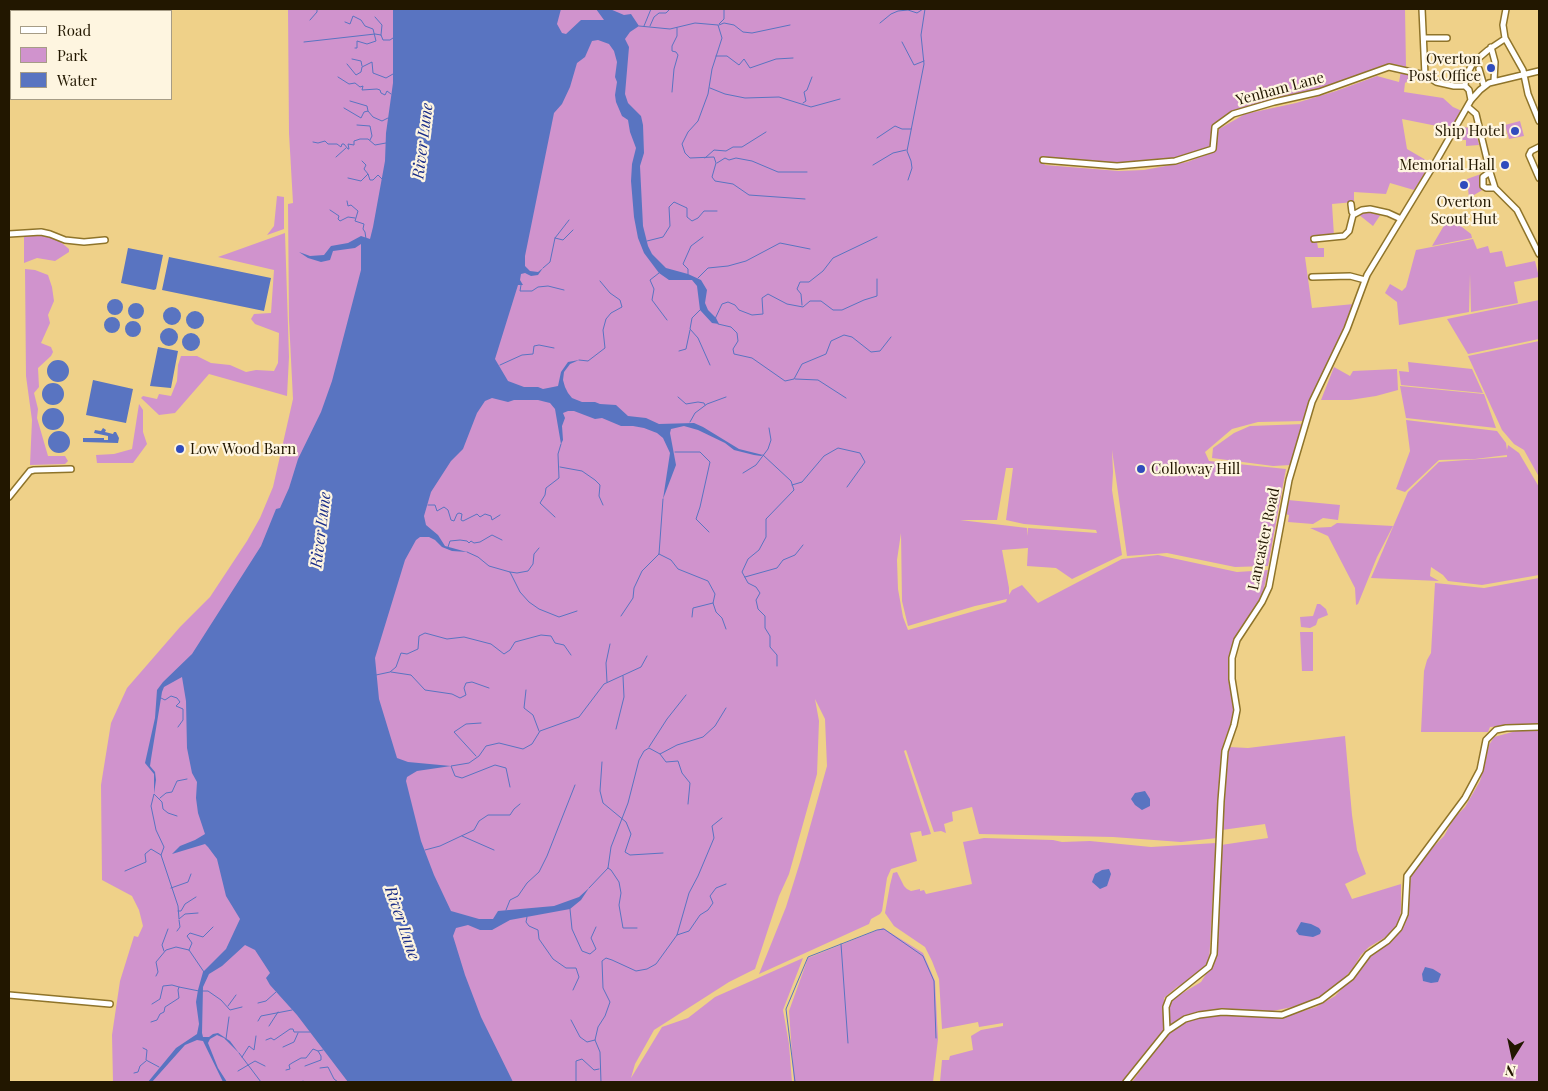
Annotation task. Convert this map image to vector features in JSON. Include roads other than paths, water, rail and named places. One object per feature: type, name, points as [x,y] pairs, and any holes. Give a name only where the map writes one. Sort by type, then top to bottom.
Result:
[{"type":"street","points":[[1422,9],[1425,74],[1436,82],[1454,86],[1465,86],[1469,90],[1471,100]]},
{"type":"street","points":[[1506,9],[1503,25],[1504,38],[1523,70],[1528,94],[1539,121]]},
{"type":"street","points":[[1424,38],[1447,38]]},
{"type":"street","points":[[1465,86],[1466,76],[1470,68],[1491,47],[1503,40]]},
{"type":"street","points":[[1491,47],[1495,62],[1494,81]]},
{"type":"street","name":"Yenham Lane","points":[[1043,160],[1117,166],[1175,161],[1213,149],[1215,127],[1233,114],[1274,102],[1320,92],[1389,67],[1425,74]]},
{"type":"street","points":[[1479,69],[1484,86],[1494,81],[1539,71]]},
{"type":"street","name":"Lancaster Road","points":[[1167,1031],[1166,1007],[1169,999],[1209,967],[1214,954],[1220,811],[1225,752],[1237,710],[1231,668],[1234,649],[1243,630],[1262,602],[1269,586],[1289,480],[1312,402],[1347,329],[1365,280],[1471,100],[1484,86]]},
{"type":"street","points":[[1468,106],[1476,114],[1490,172],[1496,188],[1517,210],[1539,254]]},
{"type":"street","points":[[1539,147],[1529,154],[1539,178]]},
{"type":"street","points":[[1490,172],[1483,177],[1483,186],[1486,188],[1496,188]]},
{"type":"street","points":[[1351,204],[1354,214]]},
{"type":"street","points":[[1320,246],[1317,239],[1339,238],[1346,235],[1354,214],[1358,211],[1370,209],[1388,213],[1400,219]]},
{"type":"street","points":[[9,234],[41,232],[65,240],[84,242],[105,240]]},
{"type":"street","points":[[1312,277],[1350,276],[1365,280]]},
{"type":"street","points":[[9,497],[30,471],[71,469]]},
{"type":"street","points":[[1126,1082],[1167,1031],[1185,1019],[1207,1013],[1222,1012],[1282,1015],[1321,1000],[1351,977],[1368,954],[1387,941],[1399,928],[1405,914],[1408,876],[1465,798],[1480,770],[1486,740],[1496,730],[1539,726]]},
{"type":"street","points":[[9,995],[110,1004]]},
{"type":"water","name":"River Lune","points":[[393,9],[561,9],[557,24],[562,33],[566,34],[581,20],[604,20],[596,9],[610,9],[624,15],[631,14],[639,26],[630,32],[625,39],[629,47],[625,94],[628,103],[641,116],[643,125],[644,153],[640,166],[643,226],[648,246],[652,254],[666,268],[701,280],[707,290],[705,303],[719,324],[712,323],[700,310],[697,286],[692,280],[669,280],[659,273],[644,253],[638,238],[634,217],[631,181],[632,164],[636,148],[628,120],[622,116],[616,102],[617,82],[615,77],[617,62],[614,51],[609,44],[598,40],[592,41],[585,57],[577,63],[570,87],[562,104],[554,113],[525,256],[525,266],[530,271],[538,272],[543,268],[538,275],[521,274],[520,280],[523,285],[518,285],[495,359],[508,381],[524,387],[543,389],[558,386],[561,372],[568,362],[579,360],[570,364],[564,372],[563,380],[565,387],[572,398],[582,402],[616,405],[628,416],[646,418],[659,424],[694,423],[739,449],[763,455],[754,455],[734,450],[725,443],[698,430],[684,426],[671,429],[670,433],[676,465],[663,499],[670,453],[663,438],[657,433],[644,428],[621,426],[602,418],[595,419],[574,411],[568,411],[563,413],[565,418],[562,426],[563,440],[561,444],[555,409],[550,403],[538,400],[514,400],[508,402],[492,398],[485,401],[477,413],[463,449],[451,461],[431,492],[424,516],[426,525],[438,535],[445,546],[467,552],[452,551],[442,547],[429,537],[420,537],[416,540],[405,560],[375,658],[379,699],[397,758],[408,762],[451,766],[417,771],[407,777],[406,781],[421,841],[434,875],[451,911],[479,919],[493,919],[498,911],[554,906],[579,897],[589,888],[581,900],[570,909],[510,920],[492,930],[480,930],[468,925],[456,928],[453,936],[465,975],[481,1017],[513,1082],[348,1082],[297,1015],[270,985],[266,978],[270,973],[255,950],[245,945],[222,966],[209,974],[203,987],[203,1037],[209,1037],[218,1033],[230,1041],[239,1053],[224,1038],[217,1035],[210,1039],[208,1043],[218,1068],[227,1082],[223,1082],[203,1041],[197,1040],[185,1045],[152,1082],[148,1082],[176,1048],[197,1034],[199,1024],[196,1002],[203,972],[226,949],[240,919],[226,896],[217,859],[205,844],[172,854],[180,846],[205,834],[198,813],[196,798],[197,782],[192,773],[187,748],[186,701],[182,677],[164,687],[162,692],[150,766],[155,772],[154,794],[154,774],[145,763],[155,718],[157,690],[192,654],[261,546],[276,509],[280,508],[289,488],[298,459],[321,412],[332,381],[361,270],[361,244],[355,248],[333,251],[330,260],[321,262],[308,258],[299,252],[310,256],[324,255],[331,246],[348,243],[361,236],[370,239],[385,161],[386,133],[393,83]]},
{"type":"water","points":[[128,248],[163,255],[156,289],[121,283]]},
{"type":"water","points":[[169,257],[271,278],[264,311],[162,290]]},
{"type":"water","points":[[115,299],[121,301],[123,307],[121,313],[115,315],[109,313],[107,307],[109,301]]},
{"type":"water","points":[[136,303],[142,305],[144,311],[142,317],[136,319],[130,317],[128,311],[130,305]]},
{"type":"water","points":[[172,307],[178,310],[181,316],[178,322],[172,325],[166,322],[163,316],[166,310]]},
{"type":"water","points":[[195,311],[201,314],[204,320],[201,326],[195,329],[189,326],[186,320],[189,314]]},
{"type":"water","points":[[112,317],[118,319],[120,325],[118,331],[112,333],[106,331],[104,325],[106,319]]},
{"type":"water","points":[[133,321],[139,323],[141,329],[139,335],[133,337],[127,335],[125,329],[127,323]]},
{"type":"water","points":[[169,328],[175,331],[178,337],[175,343],[169,346],[163,343],[160,337],[163,331]]},
{"type":"water","points":[[191,333],[197,336],[200,342],[197,348],[191,351],[185,348],[182,342],[185,336]]},
{"type":"water","points":[[158,347],[178,351],[171,388],[150,386]]},
{"type":"water","points":[[58,360],[66,363],[69,371],[66,379],[58,382],[50,379],[47,371],[50,363]]},
{"type":"water","points":[[93,380],[133,389],[126,423],[86,415]]},
{"type":"water","points":[[53,383],[61,386],[64,394],[61,402],[53,405],[45,402],[42,394],[45,386]]},
{"type":"water","points":[[53,408],[61,411],[64,419],[61,427],[53,430],[45,427],[42,419],[45,411]]},
{"type":"water","points":[[103,428],[106,430],[105,432],[113,434],[116,432],[119,438],[118,443],[83,442],[83,438],[104,438],[104,440],[108,440],[108,436],[94,433],[95,430],[101,431]]},
{"type":"water","points":[[59,431],[67,434],[70,442],[67,450],[59,453],[51,450],[48,442],[51,434]]},
{"type":"water","points":[[1145,791],[1150,799],[1150,806],[1142,810],[1131,799],[1135,793]]},
{"type":"water","points":[[1109,869],[1111,874],[1107,886],[1100,889],[1092,882],[1095,874]]},
{"type":"water","points":[[1301,922],[1319,928],[1320,934],[1313,937],[1299,935],[1296,931]]},
{"type":"water","points":[[1425,967],[1441,974],[1438,982],[1423,981],[1422,974]]},
{"type":"waterway","points":[[310,20],[317,12],[317,9]]},
{"type":"waterway","points":[[644,26],[651,9]]},
{"type":"waterway","points":[[650,26],[654,17],[659,13],[666,13],[670,9]]},
{"type":"waterway","points":[[719,24],[724,19],[724,9]]},
{"type":"waterway","points":[[880,23],[898,11],[908,10],[917,13],[923,9]]},
{"type":"waterway","points":[[908,180],[912,168],[907,151],[924,64],[921,35],[925,9]]},
{"type":"waterway","points":[[345,22],[350,24],[353,16],[361,20],[365,26],[373,29],[376,41],[367,44],[357,41],[357,48],[355,48]]},
{"type":"waterway","points":[[375,17],[382,25],[381,35]]},
{"type":"waterway","points":[[639,26],[670,29],[695,23],[718,25],[722,38],[712,69],[708,94],[698,121],[688,132],[682,144],[685,153],[690,158],[714,157],[716,163],[712,177],[715,181],[733,184],[749,195],[805,199]]},
{"type":"waterway","points":[[719,25],[724,23],[734,25],[743,32],[752,33],[790,25]]},
{"type":"waterway","points":[[672,92],[674,69],[678,55],[672,51],[672,46],[677,36],[677,28]]},
{"type":"waterway","points":[[304,42],[375,34],[381,35],[383,40],[393,38]]},
{"type":"waterway","points":[[902,42],[914,65],[924,61]]},
{"type":"waterway","points":[[716,56],[727,56],[739,65],[744,59],[750,68],[776,59],[793,58]]},
{"type":"waterway","points":[[352,59],[361,61],[362,66]]},
{"type":"waterway","points":[[347,64],[356,75],[361,72],[362,67],[372,62],[373,73],[386,78],[393,74]]},
{"type":"waterway","points":[[338,77],[349,84],[355,83],[360,87],[363,86],[362,90],[377,89],[385,95],[387,91],[391,94]]},
{"type":"waterway","points":[[803,103],[806,101],[804,92],[807,90],[812,77]]},
{"type":"waterway","points":[[710,88],[725,94],[745,98],[779,97],[811,107],[840,99]]},
{"type":"waterway","points":[[350,101],[367,106],[368,111]]},
{"type":"waterway","points":[[344,108],[361,118],[364,112],[368,111],[373,117],[382,121],[388,118]]},
{"type":"waterway","points":[[357,125],[370,126],[372,136],[370,140]]},
{"type":"waterway","points":[[877,138],[895,126],[902,129],[911,129]]},
{"type":"waterway","points":[[705,158],[714,150],[726,151],[733,147],[742,147],[766,132]]},
{"type":"waterway","points":[[313,142],[325,141],[328,144],[337,144],[341,147],[344,144],[348,149],[348,144],[354,145],[354,141],[360,139],[368,139],[375,145],[386,143]]},
{"type":"waterway","points":[[336,157],[346,148]]},
{"type":"waterway","points":[[873,165],[893,153],[906,150]]},
{"type":"waterway","points":[[717,163],[725,158],[729,160],[736,158],[752,161],[778,172],[807,172]]},
{"type":"waterway","points":[[362,161],[366,165],[364,169],[368,174]]},
{"type":"waterway","points":[[348,178],[361,181],[368,174],[370,180],[373,180],[378,175],[382,179]]},
{"type":"waterway","points":[[347,201],[348,206],[351,205],[358,211],[355,221],[364,224],[363,229],[366,239]]},
{"type":"waterway","points":[[647,241],[663,237],[670,226],[669,207],[674,202],[687,208],[687,217],[692,221],[698,218],[704,211],[717,211]]},
{"type":"waterway","points":[[330,210],[339,216],[338,219],[340,221],[348,217],[355,218]]},
{"type":"waterway","points":[[543,268],[550,262],[555,238],[569,220]]},
{"type":"waterway","points":[[555,238],[563,240],[573,230]]},
{"type":"waterway","points":[[688,274],[688,269],[683,264],[691,246],[703,237]]},
{"type":"waterway","points":[[802,305],[801,294],[797,289],[800,282],[809,282],[823,271],[833,258],[877,237]]},
{"type":"waterway","points":[[698,278],[708,268],[728,266],[746,261],[780,243],[810,249]]},
{"type":"waterway","points":[[659,273],[650,280],[654,289],[652,300],[667,320]]},
{"type":"waterway","points":[[715,319],[722,304],[728,302],[735,305],[739,310],[752,315],[763,314],[762,298],[768,294],[787,304],[803,307],[810,301],[821,301],[833,310],[842,310],[877,296],[877,279]]},
{"type":"waterway","points":[[579,360],[588,361],[605,348],[603,330],[606,319],[611,313],[622,307],[620,300],[610,293],[600,281]]},
{"type":"waterway","points":[[521,285],[520,291],[532,291],[538,287],[548,286],[564,290]]},
{"type":"waterway","points":[[700,310],[692,318],[690,329],[698,338],[710,365]]},
{"type":"waterway","points":[[718,324],[731,327],[737,333],[738,341],[733,349],[734,354],[752,358],[785,381],[794,379],[802,364],[826,354],[831,341],[844,335],[852,337],[871,352],[880,351],[891,337]]},
{"type":"waterway","points":[[679,351],[686,349],[690,330]]},
{"type":"waterway","points":[[500,365],[522,355],[533,354],[534,346],[554,348]]},
{"type":"waterway","points":[[795,379],[818,380],[846,398]]},
{"type":"waterway","points":[[678,397],[686,404],[698,402],[705,405]]},
{"type":"waterway","points":[[690,422],[695,413],[707,404],[726,397]]},
{"type":"waterway","points":[[743,473],[756,465],[768,449],[771,440],[769,428]]},
{"type":"waterway","points":[[555,517],[540,503],[545,495],[546,488],[559,478],[558,454],[561,444]]},
{"type":"waterway","points":[[792,485],[802,482],[824,456],[838,448],[860,453],[865,462],[847,487]]},
{"type":"waterway","points":[[675,452],[700,452],[710,462],[696,519],[709,532]]},
{"type":"waterway","points":[[763,455],[791,481],[794,490],[766,519],[766,537],[759,550],[748,559],[742,572],[748,583],[756,587],[760,593],[756,600],[758,609],[765,616],[765,628],[770,636],[770,647],[777,655],[777,666]]},
{"type":"waterway","points":[[560,467],[582,471],[595,480],[600,485],[599,496],[603,505]]},
{"type":"waterway","points":[[621,616],[633,598],[634,588],[642,571],[659,554],[663,499]]},
{"type":"waterway","points":[[428,505],[435,505],[437,511],[444,507],[448,510],[451,520],[454,521],[459,513],[462,514],[461,520],[463,521],[477,514],[480,517],[485,514],[491,516],[492,520],[500,515]]},
{"type":"waterway","points":[[448,547],[450,541],[460,540],[474,543],[480,542],[492,535],[502,540]]},
{"type":"waterway","points":[[745,577],[777,568],[783,560],[795,555],[803,545]]},
{"type":"waterway","points":[[510,572],[528,571],[533,564],[534,554],[539,548]]},
{"type":"waterway","points":[[467,552],[478,557],[489,566],[510,572],[520,592],[539,609],[559,617],[577,611]]},
{"type":"waterway","points":[[659,554],[671,560],[678,569],[708,581],[715,594],[713,603],[716,612],[722,618],[726,629]]},
{"type":"waterway","points":[[692,617],[693,608],[713,603]]},
{"type":"waterway","points":[[376,675],[390,672],[396,667],[401,653],[407,654],[418,649],[419,636],[425,633],[447,639],[464,637],[491,644],[504,654],[510,650],[515,642],[541,635],[551,636],[555,643],[564,645],[571,655]]},
{"type":"waterway","points":[[607,682],[606,663],[610,644]]},
{"type":"waterway","points":[[510,787],[506,768],[495,765],[462,778],[455,776],[451,766],[469,763],[479,756],[486,746],[499,743],[523,749],[532,744],[540,731],[579,717],[604,684],[641,667],[647,656]]},
{"type":"waterway","points":[[391,672],[411,675],[425,690],[452,694],[460,698],[466,695],[464,688],[466,683],[472,682],[489,688]]},
{"type":"waterway","points":[[616,729],[624,697],[623,676]]},
{"type":"waterway","points":[[526,690],[524,708],[533,715],[539,731]]},
{"type":"waterway","points":[[649,747],[667,719],[686,695]]},
{"type":"waterway","points":[[161,698],[165,700],[171,696],[177,698],[180,702],[176,706],[183,709],[183,720],[178,727]]},
{"type":"waterway","points":[[589,888],[608,868],[611,847],[628,803],[639,760],[644,751],[649,748],[660,754],[677,745],[703,737],[715,726],[726,708]]},
{"type":"waterway","points":[[476,756],[454,732],[466,724],[481,723]]},
{"type":"waterway","points":[[660,754],[666,762],[678,761],[682,773],[690,783],[688,804]]},
{"type":"waterway","points":[[602,762],[600,791],[603,803],[626,822],[631,834],[625,852],[630,855],[663,853]]},
{"type":"waterway","points":[[160,798],[166,793],[172,792],[177,781],[187,779]]},
{"type":"waterway","points":[[506,910],[510,900],[518,896],[527,883],[539,872],[575,785]]},
{"type":"waterway","points":[[177,816],[163,809],[162,802],[154,794],[151,806],[156,830],[164,847],[161,855],[178,906],[179,919],[185,914],[198,913]]},
{"type":"waterway","points":[[425,850],[440,846],[474,830],[479,821],[488,815],[510,815],[520,804]]},
{"type":"waterway","points":[[601,1082],[600,1052],[595,1040],[598,1027],[605,1016],[610,1002],[603,988],[602,961],[606,958],[636,971],[647,969],[656,964],[677,935],[689,893],[714,838],[712,826],[722,818]]},
{"type":"waterway","points":[[462,836],[494,850]]},
{"type":"waterway","points":[[125,871],[146,862],[145,854],[151,849],[161,855]]},
{"type":"waterway","points":[[608,868],[619,882],[621,893],[619,905],[623,928],[637,928]]},
{"type":"waterway","points":[[171,888],[188,882],[191,874]]},
{"type":"waterway","points":[[677,935],[689,931],[700,915],[708,910],[713,903],[710,896],[716,888],[726,884]]},
{"type":"waterway","points":[[178,911],[181,911],[185,904],[196,897]]},
{"type":"waterway","points":[[570,909],[572,929],[582,951],[590,954],[596,949],[591,938],[596,927]]},
{"type":"waterway","points":[[527,917],[526,922],[529,926],[538,930],[539,939],[553,959],[566,968],[576,968],[579,977],[573,990]]},
{"type":"waterway","points":[[177,931],[180,927],[179,920]]},
{"type":"waterway","points":[[189,950],[192,943],[187,936],[190,933],[203,937],[213,927]]},
{"type":"waterway","points":[[164,951],[162,945],[168,929]]},
{"type":"waterway","points":[[795,1082],[786,1009],[808,957],[877,930],[884,929],[923,956],[934,981],[936,1038]]},
{"type":"waterway","points":[[841,944],[848,1043]]},
{"type":"waterway","points":[[156,976],[158,972],[156,962],[166,950],[176,947],[189,950],[204,972]]},
{"type":"waterway","points":[[152,1004],[160,999],[163,986],[172,985],[179,987]]},
{"type":"waterway","points":[[151,1022],[157,1020],[160,1014],[164,1012],[165,1007],[179,998],[179,987],[199,991]]},
{"type":"waterway","points":[[202,991],[208,991],[221,1000],[230,1010],[242,1007]]},
{"type":"waterway","points":[[258,1003],[266,1001],[276,992]]},
{"type":"waterway","points":[[228,1006],[236,995]]},
{"type":"waterway","points":[[258,1021],[261,1016],[292,1010]]},
{"type":"waterway","points":[[269,1026],[278,1012]]},
{"type":"waterway","points":[[226,1039],[229,1017]]},
{"type":"waterway","points":[[571,1020],[580,1037],[587,1042],[595,1040]]},
{"type":"waterway","points":[[266,1040],[271,1038],[274,1040],[290,1029],[293,1029],[294,1032],[310,1032]]},
{"type":"waterway","points":[[283,1047],[294,1042],[298,1033]]},
{"type":"waterway","points":[[242,1057],[249,1046],[254,1050],[256,1036]]},
{"type":"waterway","points":[[143,1048],[147,1050],[146,1060],[159,1067]]},
{"type":"waterway","points":[[286,1070],[290,1069],[289,1065],[292,1063],[301,1058],[306,1058],[313,1049],[323,1050]]},
{"type":"waterway","points":[[305,1066],[321,1060],[318,1051]]},
{"type":"waterway","points":[[239,1053],[261,1082]]},
{"type":"waterway","points":[[576,1082],[576,1061],[582,1059],[594,1070],[599,1069]]},
{"type":"waterway","points":[[134,1073],[138,1072],[140,1066],[146,1061]]},
{"type":"waterway","points":[[238,1071],[255,1061],[265,1066]]},
{"type":"waterway","points":[[320,1068],[328,1067],[334,1079],[338,1082]]},
{"type":"place","name":"Overton Post Office","points":[[1491,68]]},
{"type":"place","name":"Ship Hotel","points":[[1515,131]]},
{"type":"place","name":"Memorial Hall","points":[[1505,165]]},
{"type":"place","name":"Overton Scout Hut","points":[[1464,185]]},
{"type":"place","name":"Low Wood Barn","points":[[180,449]]},
{"type":"place","name":"Colloway Hill","points":[[1141,469]]}]
